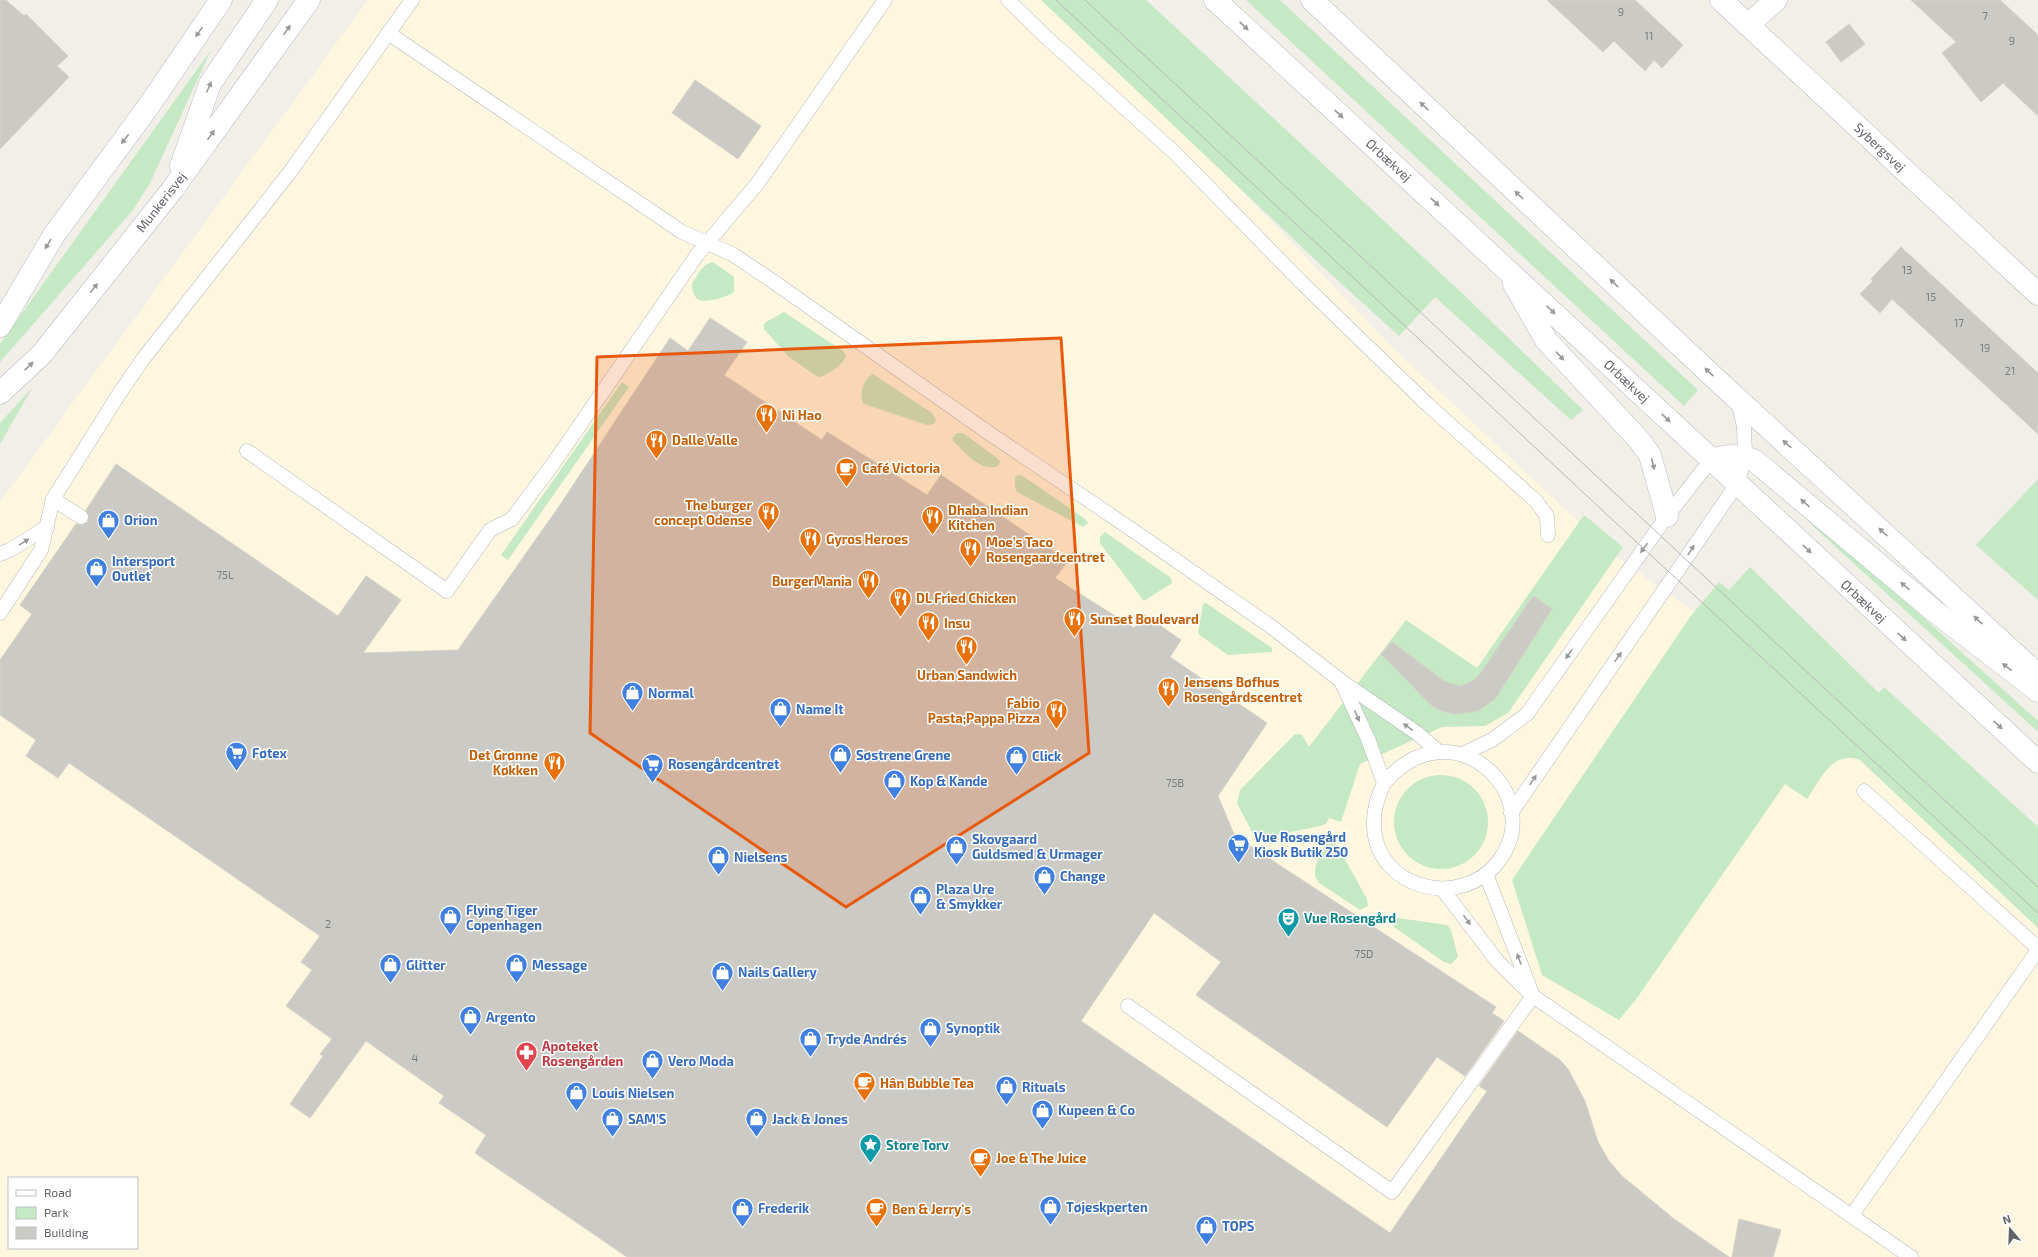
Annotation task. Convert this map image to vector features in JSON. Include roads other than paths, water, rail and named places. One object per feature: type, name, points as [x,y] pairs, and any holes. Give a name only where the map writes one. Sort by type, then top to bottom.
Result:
[{"type":"main road","points":[[0,326],[54,235],[148,107],[221,0]]},
{"type":"main road","points":[[172,190],[210,84],[267,0]]},
{"type":"main road","name":"Munkerisvej","points":[[0,393],[42,354],[172,190],[309,0]]},
{"type":"main road","name":"Ørbækvej","points":[[1215,0],[1503,264],[1711,460],[2038,762]]},
{"type":"main road","points":[[1312,0],[1738,398],[2038,675]]},
{"type":"main road","name":"Sybergsvej","points":[[1721,0],[2038,294]]},
{"type":"main road","points":[[1748,25],[1776,0]]},
{"type":"main road","points":[[1503,264],[1546,340],[1640,441],[1650,455],[1667,516]]},
{"type":"main road","points":[[1711,460],[1728,455],[1745,456],[1755,461],[1933,610],[2038,691]]},
{"type":"lane","points":[[0,613],[41,550],[53,499],[143,359],[290,172],[412,0]]},
{"type":"lane","points":[[247,451],[447,591],[490,530],[512,519],[554,464],[697,255],[757,184],[885,0]]},
{"type":"lane","points":[[1008,0],[1046,37],[1175,153],[1301,282],[1428,405],[1536,501],[1548,516],[1548,535]]},
{"type":"lane","points":[[388,33],[682,232],[732,254],[1273,628],[1341,680],[1417,733],[1439,752]]},
{"type":"lane","points":[[1511,812],[1737,484],[1745,456],[1744,427],[1738,398]]},
{"type":"lane","points":[[1463,754],[1492,740],[1527,714],[1667,516],[1711,460]]},
{"type":"lane","points":[[53,499],[81,517]]},
{"type":"lane","points":[[0,554],[10,550],[47,527]]},
{"type":"lane","points":[[1341,680],[1368,739],[1384,782]]},
{"type":"lane","points":[[1439,752],[1463,754],[1478,761],[1490,771],[1501,783],[1511,812],[1511,830],[1506,846],[1498,861],[1486,874],[1473,882],[1459,888],[1443,890],[1426,888],[1410,881],[1396,871],[1384,858],[1377,842],[1374,827],[1374,812],[1384,782],[1395,770],[1408,760],[1423,754],[1439,752]]},
{"type":"lane","points":[[1852,1215],[2038,949],[1864,791]]},
{"type":"lane","points":[[1486,874],[1533,996]]},
{"type":"lane","points":[[1443,890],[1498,962],[1533,996],[1911,1257]]},
{"type":"lane","points":[[1128,1006],[1392,1192],[1533,996]]},
{"type":"tram line","points":[[1056,0],[1602,510],[2038,913]]},
{"type":"tram line","points":[[1085,0],[2038,887]]},
{"type":"place","name":"Ni Hao","points":[[766,434]]},
{"type":"place","name":"Dalle Valle","points":[[656,460]]},
{"type":"place","name":"Café Victoria","points":[[847,488]]},
{"type":"place","name":"The burger concept Odense","points":[[768,532]]},
{"type":"place","name":"Dhaba Indian Kitchen","points":[[933,536]]},
{"type":"place","name":"Orion","points":[[108,540]]},
{"type":"place","name":"Gyros Heroes","points":[[811,558]]},
{"type":"place","name":"Moe’s Taco Rosengaardcentret","points":[[970,568]]},
{"type":"place","name":"Intersport Outlet","points":[[96,588]]},
{"type":"place","name":"BurgerMania","points":[[868,600]]},
{"type":"place","name":"DL Fried Chicken","points":[[901,618]]},
{"type":"place","name":"Sunset Boulevard","points":[[1074,638]]},
{"type":"place","name":"Insu","points":[[928,642]]},
{"type":"place","name":"Urban Sandwich","points":[[967,666]]},
{"type":"place","name":"Jensens Bøfhus Rosengårdscentret","points":[[1168,708]]},
{"type":"place","name":"Normal","points":[[632,712]]},
{"type":"place","name":"Name It","points":[[781,728]]},
{"type":"place","name":"Fabio Pasta;Pappa Pizza","points":[[1056,730]]},
{"type":"place","name":"Føtex","points":[[236,772]]},
{"type":"place","name":"Søstrene Grene","points":[[840,774]]},
{"type":"place","name":"Click","points":[[1017,776]]},
{"type":"place","name":"Det Grønne Køkken","points":[[554,782]]},
{"type":"place","name":"Rosengårdcentret","points":[[652,784]]},
{"type":"place","name":"Kop & Kande","points":[[894,800]]},
{"type":"place","name":"Vue Rosengård Kiosk Butik 250","points":[[1239,864]]},
{"type":"place","name":"Skovgaard Guldsmed & Urmager","points":[[957,866]]},
{"type":"place","name":"Nielsens","points":[[719,876]]},
{"type":"place","name":"Change","points":[[1045,896]]},
{"type":"place","name":"Plaza Ure & Smykker","points":[[921,916]]},
{"type":"place","name":"Flying Tiger Copenhagen","points":[[450,936]]},
{"type":"place","name":"Vue Rosengård","points":[[1288,938]]},
{"type":"place","name":"Glitter","points":[[391,984]]},
{"type":"place","name":"Message","points":[[516,984]]},
{"type":"place","name":"Nails Gallery","points":[[722,992]]},
{"type":"place","name":"Argento","points":[[471,1036]]},
{"type":"place","name":"Synoptik","points":[[931,1048]]},
{"type":"place","name":"Tryde Andrés","points":[[810,1058]]},
{"type":"place","name":"Apoteket Rosengården","points":[[526,1072]]},
{"type":"place","name":"Vero Moda","points":[[653,1080]]},
{"type":"place","name":"Hân Bubble Tea","points":[[864,1102]]},
{"type":"place","name":"Rituals","points":[[1006,1106]]},
{"type":"place","name":"Louis Nielsen","points":[[576,1112]]},
{"type":"place","name":"Kupeen & Co","points":[[1043,1130]]},
{"type":"place","name":"SAM’S","points":[[613,1138]]},
{"type":"place","name":"Jack & Jones","points":[[757,1138]]},
{"type":"place","name":"Store Torv","points":[[871,1164]]},
{"type":"place","name":"Joe & The Juice","points":[[981,1178]]},
{"type":"place","name":"Tøjeskperten","points":[[1050,1226]]},
{"type":"place","name":"Frederik","points":[[742,1228]]},
{"type":"place","name":"Ben & Jerry's","points":[[876,1228]]},
{"type":"place","name":"TOPS","points":[[1207,1246]]}]
